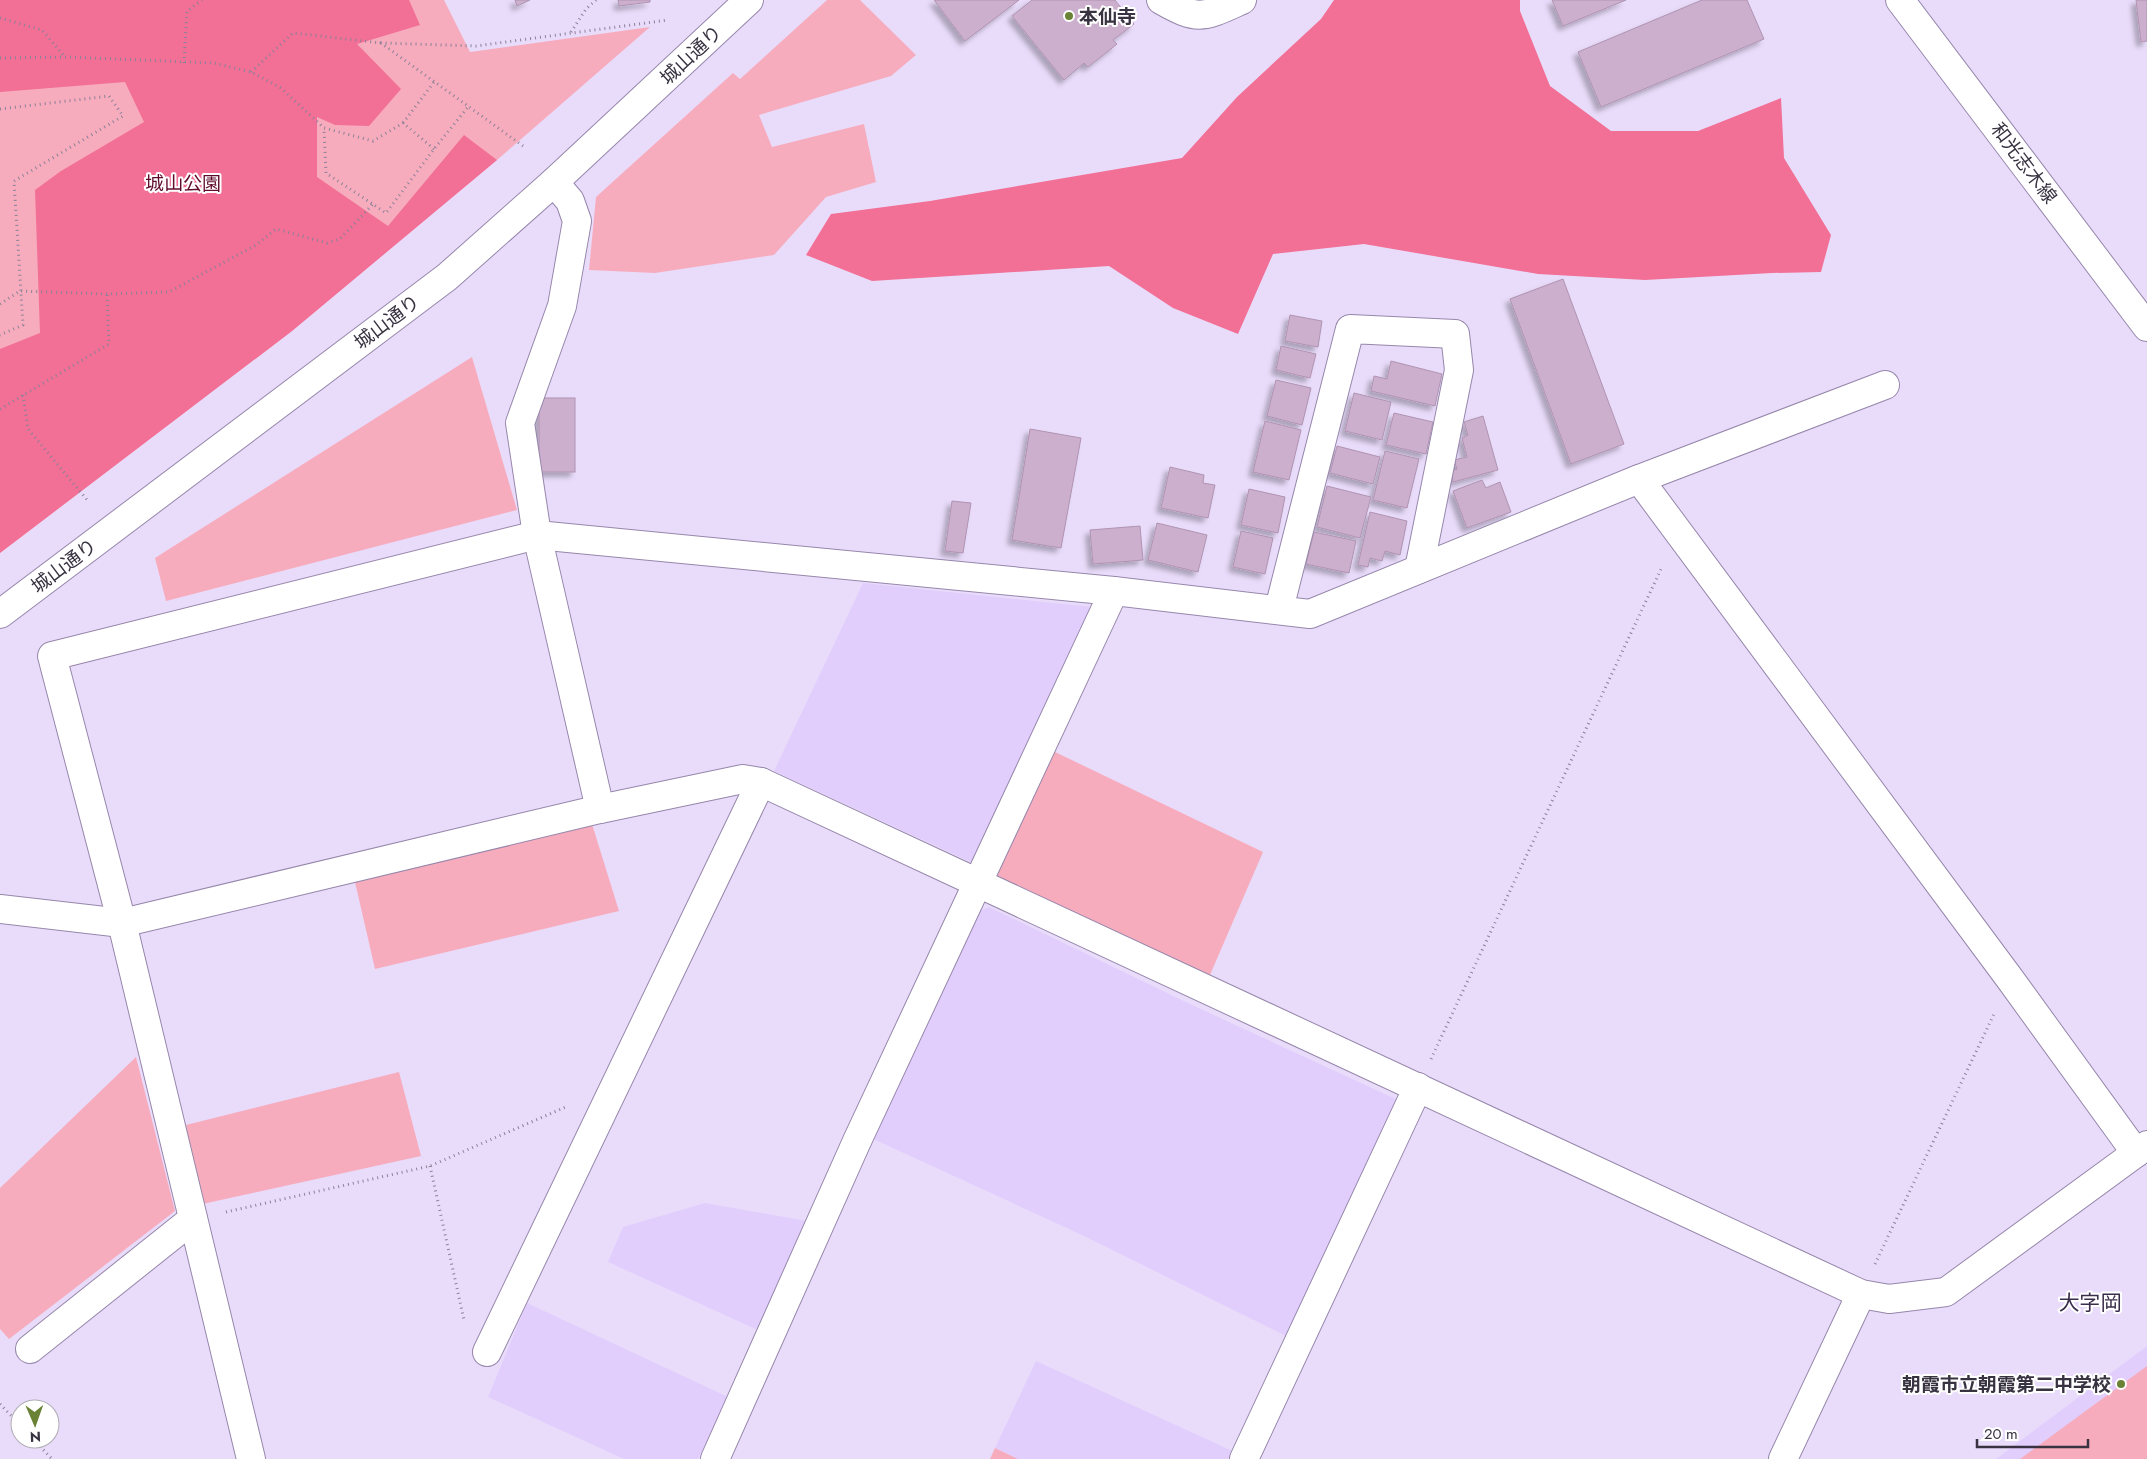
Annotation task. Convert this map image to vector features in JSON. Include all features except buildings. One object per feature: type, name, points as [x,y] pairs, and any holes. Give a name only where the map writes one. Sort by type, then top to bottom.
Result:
[{"type":"street","name":"城山通り","points":[[0,614],[447,277],[554,182],[750,0]]},
{"type":"street","points":[[1161,0],[1183,13],[1208,16],[1242,0]]},
{"type":"street","name":"和光志木線","points":[[1900,0],[2147,326]]},
{"type":"street","points":[[554,182],[570,201],[577,221],[562,306],[520,423],[537,535],[600,809]]},
{"type":"street","points":[[1279,609],[1350,329],[1455,334],[1459,370],[1419,569]]},
{"type":"street","points":[[251,1459],[122,923],[52,656],[537,535],[1114,591],[1310,614],[1639,478],[1885,385]]},
{"type":"street","points":[[0,909],[122,923],[600,809],[743,779],[761,782],[1418,1086],[1861,1294],[1889,1299],[1946,1292],[2142,1149],[2010,979],[1639,478]]},
{"type":"street","points":[[715,1459],[857,1141],[1114,591]]},
{"type":"street","points":[[487,1352],[761,782]]},
{"type":"street","points":[[1244,1459],[1418,1086]]},
{"type":"street","points":[[30,1349],[193,1219]]},
{"type":"street","points":[[1783,1459],[1861,1294]]},
{"type":"path","points":[[184,63],[187,11],[202,0]]},
{"type":"path","points":[[571,32],[586,9],[596,0]]},
{"type":"path","points":[[0,18],[42,30],[65,57]]},
{"type":"path","points":[[252,72],[293,33],[381,43],[476,46],[668,20]]},
{"type":"path","points":[[381,43],[523,146]]},
{"type":"path","points":[[0,58],[65,57],[214,63],[252,72],[281,88],[324,128],[373,141],[403,123],[434,82]]},
{"type":"path","points":[[0,109],[109,96],[122,116],[14,181],[23,325],[0,335]]},
{"type":"path","points":[[324,128],[326,173],[386,213],[468,107]]},
{"type":"path","points":[[403,123],[434,149]]},
{"type":"path","points":[[0,304],[20,291],[106,294],[169,292],[256,245],[276,229],[327,243],[340,239],[373,204]]},
{"type":"path","points":[[0,409],[109,344],[106,294]]},
{"type":"path","points":[[22,395],[28,429],[88,501]]},
{"type":"path","points":[[1418,1086],[1679,532]]},
{"type":"path","points":[[1861,1294],[2010,979]]},
{"type":"path","points":[[193,1219],[430,1166],[614,1086]]},
{"type":"path","points":[[430,1166],[466,1330],[487,1352]]},
{"type":"path","points":[[0,1404],[10,1414]]},
{"type":"path","points":[[42,1449],[52,1459]]},
{"type":"shaded area","points":[[863,583],[1093,607],[975,864],[774,771]]},
{"type":"shaded area","points":[[989,907],[1190,1004],[1398,1100],[1286,1336],[1082,1235],[869,1137],[977,912]]},
{"type":"shaded area","points":[[705,1203],[807,1221],[760,1331],[608,1262],[623,1227]]},
{"type":"shaded area","points":[[527,1303],[728,1397],[698,1459],[624,1459],[488,1397]]},
{"type":"shaded area","name":"朝霞市立朝霞第二中学校","points":[[2147,1346],[2147,1459],[1996,1459],[2044,1423]]},
{"type":"shaded area","points":[[1036,1361],[1237,1453],[1234,1459],[1018,1459],[995,1448]]},
{"type":"green space","name":"城山公園","points":[[0,0],[444,0],[470,52],[650,27],[497,160],[292,331],[0,553]]},
{"type":"green space","name":"城山公園","points":[[0,0],[409,0],[420,25],[357,44],[401,89],[369,126],[335,125],[317,117],[317,177],[388,226],[464,135],[497,160],[292,331],[0,553],[0,349],[40,333],[35,190],[61,171],[144,122],[125,82],[0,92]]},
{"type":"green space","points":[[827,0],[860,0],[916,55],[891,76],[759,115],[772,147],[864,124],[876,182],[826,197],[774,255],[655,273],[589,270],[596,197],[733,73],[740,79]]},
{"type":"green space","points":[[1334,0],[1520,0],[1520,11],[1550,86],[1611,131],[1698,131],[1781,98],[1784,158],[1831,235],[1821,272],[1645,280],[1538,274],[1364,244],[1273,254],[1238,334],[1173,308],[1109,266],[872,281],[806,255],[831,214],[930,201],[1182,158],[1237,97],[1321,19]]},
{"type":"green space","points":[[472,357],[517,510],[166,601],[155,558]]},
{"type":"green space","points":[[1053,751],[1263,852],[1210,975],[991,875]]},
{"type":"green space","points":[[592,824],[619,911],[375,969],[355,882]]},
{"type":"green space","points":[[136,1057],[175,1211],[9,1339],[0,1329],[0,1188]]},
{"type":"green space","points":[[399,1072],[421,1156],[198,1205],[186,1125]]},
{"type":"green space","name":"朝霞市立朝霞第二中学校","points":[[2147,1366],[2147,1459],[2020,1459]]},
{"type":"green space","points":[[995,1448],[1018,1459],[990,1459]]},
{"type":"place","name":"本仙寺","points":[[1069,16]]},
{"type":"place","name":"朝霞市立朝霞第二中学校","points":[[2121,1384]]},
{"type":"district","name":"大字岡","points":[[2090,1303]]}]
